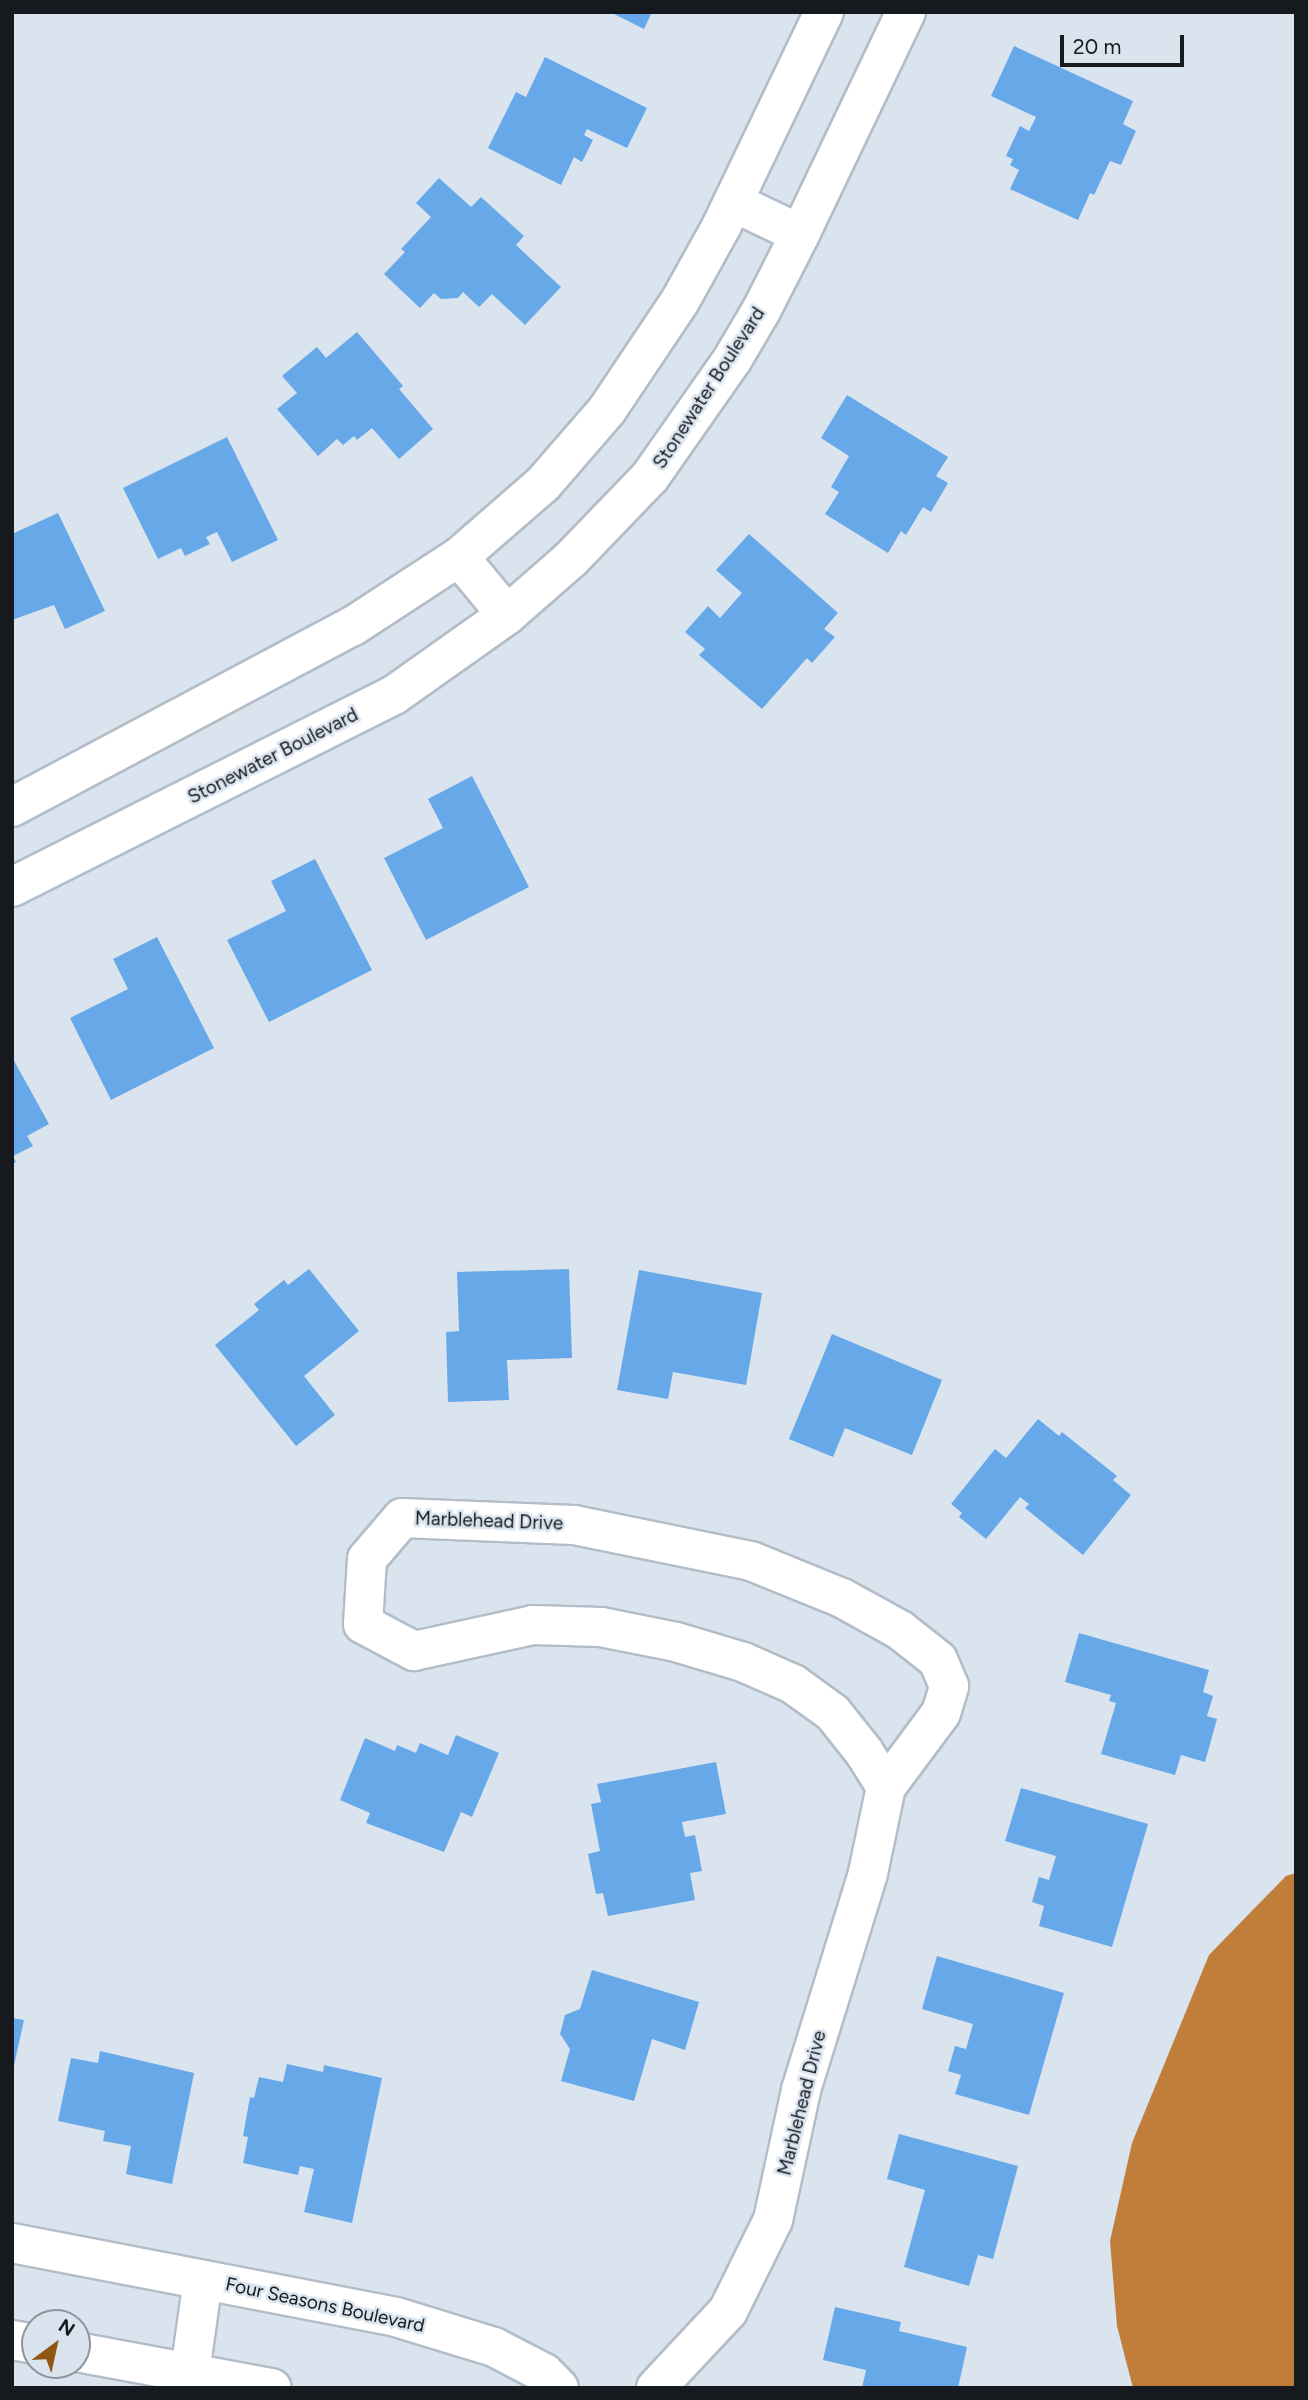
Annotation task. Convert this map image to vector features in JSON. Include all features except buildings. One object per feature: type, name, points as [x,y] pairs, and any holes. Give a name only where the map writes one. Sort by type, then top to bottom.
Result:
[{"type":"street","points":[[12,807],[353,626],[460,557],[543,484],[607,410],[680,301],[733,202],[824,12]]},
{"type":"street","name":"Stonewater Boulevard","points":[[18,872],[394,695],[507,615],[571,559],[650,477],[732,360],[762,309],[800,234],[906,12]]},
{"type":"street","points":[[733,202],[800,234]]},
{"type":"street","points":[[460,557],[507,615]]},
{"type":"street","name":"Marblehead Drive","points":[[656,2388],[728,2311],[773,2220],[801,2090],[868,1873],[887,1787],[941,1713],[949,1686],[938,1660],[900,1630],[842,1598],[751,1561],[574,1525],[402,1518],[367,1559],[363,1624],[414,1651],[533,1625],[601,1627],[676,1642],[743,1662],[793,1684],[833,1713],[887,1787]]},
{"type":"street","name":"Four Seasons Boulevard","points":[[12,2243],[396,2317],[494,2347],[544,2373],[559,2388]]},
{"type":"street","name":"Four Seasons Boulevard","points":[[190,2372],[202,2280]]},
{"type":"street","points":[[91,2354],[272,2388]]},
{"type":"shaded area","points":[[1296,1873],[1296,2388],[1133,2388],[1117,2326],[1110,2241],[1132,2143],[1209,1955],[1286,1876]]}]
